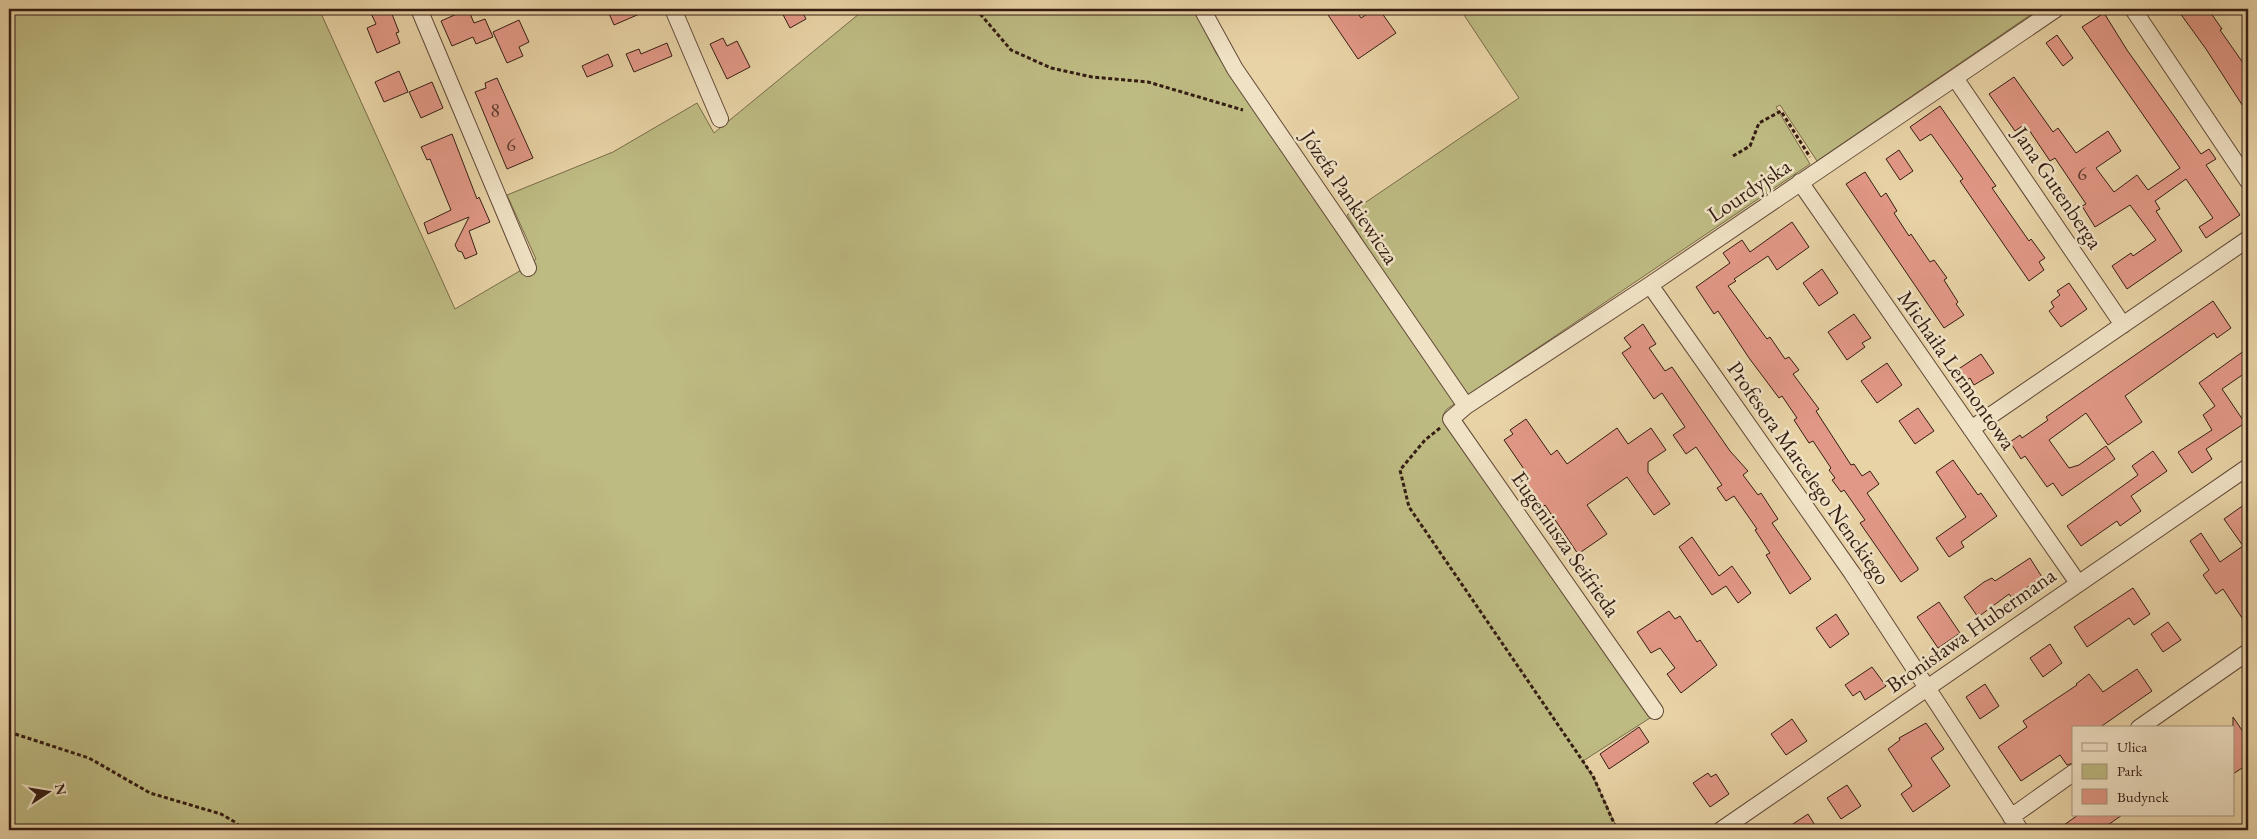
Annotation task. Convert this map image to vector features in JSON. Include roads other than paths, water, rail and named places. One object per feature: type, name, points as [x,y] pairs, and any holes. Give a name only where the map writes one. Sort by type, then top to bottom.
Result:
[{"type":"street","points":[[419,9],[528,268]]},
{"type":"street","points":[[673,9],[720,119]]},
{"type":"street","name":"Józefa Pankiewicza","points":[[1202,9],[1235,69],[1466,406]]},
{"type":"street","name":"Lourdyjska","points":[[1466,406],[1650,285],[2056,9]]},
{"type":"street","points":[[2133,9],[2248,181]]},
{"type":"street","name":"Jana Gutenberga","points":[[1955,78],[2123,325]]},
{"type":"street","name":"Michaiła Lermontowa","points":[[1800,182],[2078,583]]},
{"type":"street","points":[[1971,429],[2248,239]]},
{"type":"street","name":"Profesora Marcelego Nenckiego","points":[[1650,285],[1852,574],[2015,824]]},
{"type":"street","name":"Eugeniusza Seifrieda","points":[[1466,406],[1451,419],[1655,711]]},
{"type":"street","name":"Bronisława Hubermana","points":[[1721,830],[2248,468]]},
{"type":"street","points":[[2142,726],[2248,652]]},
{"type":"street","points":[[2015,824],[2072,774]]}]
